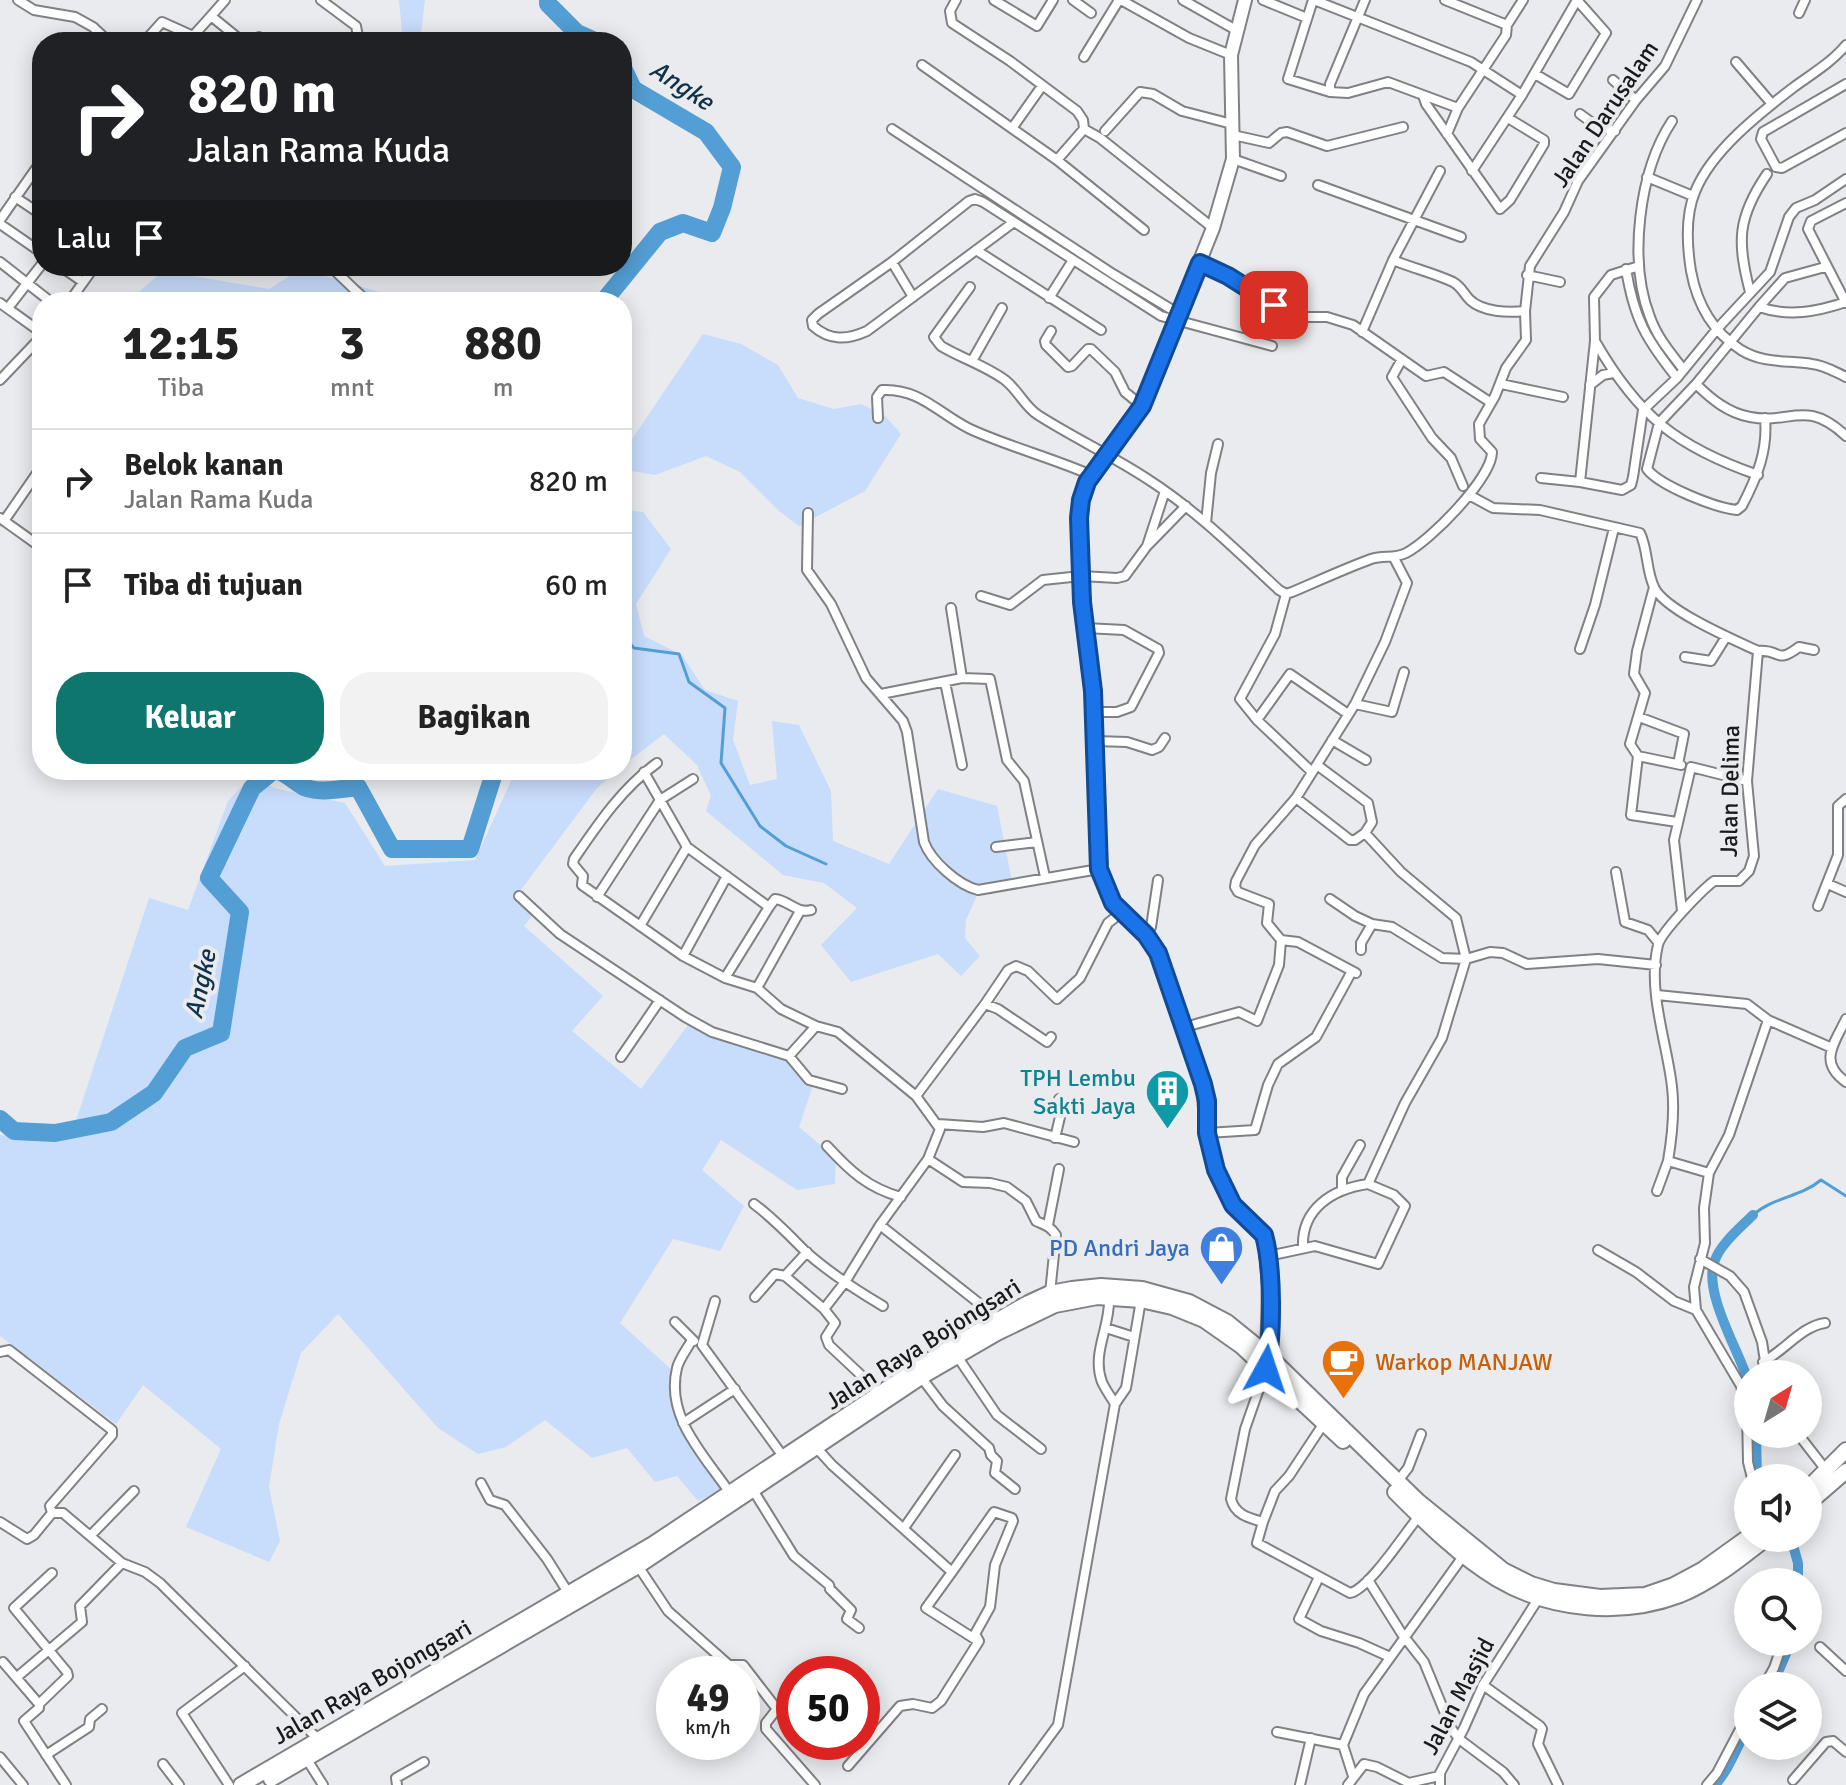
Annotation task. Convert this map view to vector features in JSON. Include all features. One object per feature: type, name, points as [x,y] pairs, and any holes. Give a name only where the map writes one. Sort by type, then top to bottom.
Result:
[{"type":"highway","name":"Jalan Raya Bojongsari","points":[[813,1444],[879,1392],[999,1319],[1050,1293],[1101,1286],[1142,1289],[1175,1297],[1212,1312],[1397,1482],[1503,1570],[1541,1592],[1600,1597],[1645,1595],[1674,1585],[1711,1565],[1734,1548]]},
{"type":"highway","name":"Jalan Raya Bojongsari","points":[[241,1785],[322,1743],[571,1597],[730,1493],[957,1356],[1034,1313],[1076,1300],[1109,1297],[1141,1300],[1172,1307],[1204,1320],[1267,1363],[1419,1516],[1498,1579],[1599,1608],[1645,1605],[1682,1594],[1747,1552]]},
{"type":"highway","points":[[1822,1490],[1838,1473],[1846,1450]]},
{"type":"highway","name":"Jalan Raya Bojongsari","points":[[571,1597],[638,1566],[753,1490],[787,1461]]},
{"type":"highway","name":"Jalan Raya Bojongsari","points":[[260,1785],[306,1758],[322,1743]]},
{"type":"main road","points":[[1245,0],[1231,55],[1233,159],[1213,228],[1142,406],[1091,475],[1081,500],[1079,518],[1085,628],[1094,712],[1099,869],[1108,895],[1121,913],[1146,935],[1158,953],[1206,1094],[1207,1133],[1216,1170],[1238,1211],[1262,1232],[1268,1256],[1267,1363]]},
{"type":"street","points":[[197,32],[225,0]]},
{"type":"street","points":[[321,0],[356,26],[357,32]]},
{"type":"street","points":[[956,0],[950,11],[952,23],[1081,115],[1084,129],[1100,138],[1213,228]]},
{"type":"street","points":[[994,0],[1037,26],[1053,0]]},
{"type":"street","points":[[1073,0],[1091,13]]},
{"type":"street","points":[[1084,57],[1120,0],[1189,38],[1231,55]]},
{"type":"street","points":[[1183,0],[1236,30]]},
{"type":"street","points":[[1263,0],[1307,18]]},
{"type":"street","points":[[1458,108],[1388,82],[1348,93],[1330,92],[1288,79],[1314,0],[1484,68],[1522,95]]},
{"type":"street","points":[[1330,92],[1330,84],[1365,0]]},
{"type":"street","points":[[1445,0],[1507,25]]},
{"type":"street","points":[[1447,134],[1458,108],[1506,35],[1507,25],[1523,0]]},
{"type":"street","points":[[1472,171],[1508,118],[1577,0],[1606,33],[1569,94],[1535,74]]},
{"type":"street","name":"Jalan Darusalam","points":[[1286,594],[1375,557],[1394,558],[1419,544],[1469,495],[1492,459],[1492,452],[1480,439],[1478,428],[1506,368],[1526,340],[1525,311],[1530,266],[1564,212],[1578,181],[1636,100],[1665,66],[1697,0]]},
{"type":"street","points":[[1799,13],[1805,0]]},
{"type":"street","points":[[23,1],[34,10],[75,17],[98,32]]},
{"type":"street","points":[[211,16],[232,32]]},
{"type":"street","points":[[153,32],[162,22],[184,32]]},
{"type":"street","points":[[1846,45],[1772,104],[1719,155],[1700,180],[1693,196],[1688,232],[1692,277],[1704,311],[1729,342],[1756,358],[1812,364],[1846,377]]},
{"type":"street","points":[[1736,62],[1772,104]]},
{"type":"street","points":[[922,65],[1013,127],[1144,230]]},
{"type":"street","points":[[1613,80],[1636,100]]},
{"type":"street","points":[[1846,84],[1763,132],[1761,139],[1776,167],[1782,168],[1846,133]]},
{"type":"street","points":[[1013,127],[1042,86]]},
{"type":"street","points":[[1105,131],[1140,92],[1153,94],[1182,111],[1269,143],[1287,132],[1327,146],[1403,127]]},
{"type":"street","points":[[1423,95],[1472,171],[1497,207],[1502,209],[1544,144],[1544,140],[1508,118]]},
{"type":"street","points":[[1580,114],[1598,127],[1615,131]]},
{"type":"street","points":[[1672,121],[1651,162],[1647,177],[1639,266],[1649,316],[1664,344],[1683,369]]},
{"type":"street","points":[[892,129],[1178,318]]},
{"type":"street","points":[[1057,160],[1084,129]]},
{"type":"street","points":[[1233,159],[1281,176]]},
{"type":"street","points":[[1362,332],[1413,218],[1440,171]]},
{"type":"street","points":[[32,174],[0,222],[32,246]]},
{"type":"street","points":[[1750,292],[1740,234],[1747,207],[1767,174]]},
{"type":"street","points":[[1647,177],[1693,196]]},
{"type":"street","points":[[1541,478],[1622,490],[1631,485],[1643,410],[1677,378],[1774,265],[1792,211],[1846,179]]},
{"type":"street","points":[[1318,185],[1461,237]]},
{"type":"street","points":[[15,197],[32,208]]},
{"type":"street","points":[[1014,222],[858,335],[839,338],[813,326],[814,317],[975,199],[983,202],[1161,316],[1178,318],[1272,346]]},
{"type":"street","points":[[1759,307],[1777,313],[1796,313],[1846,303],[1808,229],[1809,225],[1845,206]]},
{"type":"street","points":[[976,250],[1101,330]]},
{"type":"street","points":[[1049,298],[1073,260]]},
{"type":"street","points":[[1393,260],[1452,282],[1461,287],[1478,306],[1502,311],[1525,311]]},
{"type":"street","points":[[0,262],[39,292]]},
{"type":"street","points":[[892,262],[913,297]]},
{"type":"street","points":[[1200,263],[1296,317],[1339,318],[1428,377],[1444,372],[1490,402]]},
{"type":"street","points":[[1774,265],[1785,278]]},
{"type":"street","points":[[1580,482],[1595,341],[1594,297],[1611,275],[1639,266]]},
{"type":"street","points":[[1765,418],[1767,433],[1758,475],[1737,510],[1708,502],[1654,477],[1647,469],[1659,423],[1696,384],[1759,307],[1785,278],[1825,267]]},
{"type":"street","points":[[1626,269],[1636,315],[1655,349],[1677,378]]},
{"type":"street","points":[[1527,275],[1560,282]]},
{"type":"street","points":[[32,327],[4,306],[33,276]]},
{"type":"street","points":[[74,276],[83,282]]},
{"type":"street","points":[[76,292],[88,276]]},
{"type":"street","points":[[341,276],[355,290]]},
{"type":"street","points":[[970,287],[934,337],[941,346],[1015,388],[1026,405],[1037,414],[1107,452],[1186,506],[1286,594],[1275,634],[1241,693],[1242,702],[1257,720],[1315,768],[1368,803],[1372,822],[1365,833],[1350,840],[1296,798]]},
{"type":"street","points":[[972,361],[1002,308]]},
{"type":"street","points":[[1051,331],[1046,345],[1068,367],[1091,349],[1115,372],[1125,392],[1142,406]]},
{"type":"street","points":[[1595,341],[1613,373],[1643,410],[1701,452],[1758,475]]},
{"type":"street","points":[[0,380],[32,345]]},
{"type":"street","points":[[1402,359],[1392,377],[1432,438],[1451,458],[1463,486]]},
{"type":"street","points":[[1590,385],[1603,375],[1613,373]]},
{"type":"street","points":[[1501,384],[1563,397]]},
{"type":"street","points":[[1696,384],[1711,399],[1736,413],[1765,418],[1790,414],[1813,416],[1830,423],[1846,436]]},
{"type":"street","points":[[878,418],[877,397],[882,390],[920,396],[946,416],[972,430],[1091,475]]},
{"type":"street","points":[[1206,523],[1211,473],[1218,444]]},
{"type":"street","points":[[32,480],[2,520],[32,541]]},
{"type":"street","points":[[1147,546],[1165,491]]},
{"type":"street","points":[[1469,495],[1493,508],[1540,510],[1640,533],[1654,587],[1668,603],[1726,637],[1758,651],[1787,657],[1799,647],[1814,650]]},
{"type":"street","points":[[981,596],[1010,605],[1043,580],[1125,576],[1147,546],[1186,506]]},
{"type":"street","points":[[808,513],[807,570],[831,604],[866,678],[903,721],[924,842],[931,857],[974,890],[1099,869]]},
{"type":"street","points":[[1580,649],[1595,605],[1614,528]]},
{"type":"street","points":[[1207,1133],[1255,1130],[1268,1085],[1278,1064],[1316,1037],[1354,972],[1298,942],[1281,940],[1267,923],[1269,904],[1238,892],[1235,887],[1255,845],[1296,798],[1355,704],[1385,642],[1407,583],[1394,558]]},
{"type":"street","points":[[1654,587],[1634,674],[1645,693],[1630,744],[1638,756],[1631,815],[1677,822]]},
{"type":"street","points":[[951,608],[962,678]]},
{"type":"street","points":[[1085,628],[1124,630],[1158,649],[1159,653],[1131,707],[1117,712],[1094,712]]},
{"type":"street","points":[[1685,657],[1711,661],[1726,637]]},
{"type":"street","name":"Jalan Delima","points":[[1658,942],[1682,911],[1714,881],[1739,881],[1749,871],[1754,849],[1747,781],[1749,732],[1758,651]]},
{"type":"street","points":[[1355,704],[1392,712],[1404,672]]},
{"type":"street","points":[[1257,720],[1290,674],[1348,714]]},
{"type":"street","points":[[881,694],[962,678],[990,679],[1007,760],[1024,781],[1045,877]]},
{"type":"street","points":[[945,682],[962,765]]},
{"type":"street","points":[[1639,717],[1684,734],[1678,764]]},
{"type":"street","points":[[1095,741],[1127,742],[1152,750],[1159,747],[1165,738]]},
{"type":"street","points":[[1332,740],[1366,760]]},
{"type":"street","points":[[1638,756],[1747,781]]},
{"type":"street","points":[[657,763],[644,772],[605,813],[574,859],[573,864],[583,876],[582,885],[683,956],[725,978],[757,988],[781,1009],[816,1026],[838,1032],[916,1096],[938,1124],[939,1134],[928,1159],[824,1309]]},
{"type":"street","points":[[1682,911],[1675,854],[1677,822],[1691,767]]},
{"type":"street","points":[[644,772],[687,847],[769,907]]},
{"type":"street","points":[[597,897],[660,800],[693,779]]},
{"type":"street","points":[[1818,906],[1838,855],[1838,806],[1846,799]]},
{"type":"street","points":[[1365,833],[1401,872],[1456,918],[1466,959],[1442,1038],[1405,1103],[1368,1184]]},
{"type":"street","points":[[996,847],[1037,842]]},
{"type":"street","points":[[640,926],[687,847]]},
{"type":"street","points":[[1616,872],[1625,922],[1648,930],[1658,942],[1657,1009],[1672,1085],[1672,1127],[1668,1161],[1657,1191]]},
{"type":"street","points":[[683,956],[727,876]]},
{"type":"street","points":[[1146,935],[1151,927],[1158,880]]},
{"type":"street","points":[[1828,884],[1846,892]]},
{"type":"street","points":[[519,896],[560,934],[712,1032],[789,1056],[809,1080],[842,1089]]},
{"type":"street","points":[[725,978],[775,899],[800,911],[811,910]]},
{"type":"street","points":[[1330,899],[1372,924],[1392,927],[1442,958],[1466,959],[1490,952],[1503,953],[1527,964],[1598,959],[1656,965]]},
{"type":"street","points":[[757,988],[800,911]]},
{"type":"street","points":[[916,1096],[1008,970],[1016,966],[1028,971],[1055,999],[1080,978],[1099,945],[1105,927],[1121,913]]},
{"type":"street","points":[[1361,950],[1361,943],[1372,924]]},
{"type":"street","points":[[1185,1027],[1239,1012],[1257,1021],[1279,965],[1281,940]]},
{"type":"street","points":[[1657,995],[1738,1001],[1768,1020],[1832,1048]]},
{"type":"street","points":[[621,1057],[660,1000]]},
{"type":"street","points":[[985,1004],[998,1009],[1047,1042],[1051,1037]]},
{"type":"street","points":[[1846,1019],[1832,1048],[1831,1068],[1846,1082]]},
{"type":"street","points":[[1748,1464],[1747,1412],[1741,1386],[1696,1310],[1694,1287],[1708,1263],[1704,1208],[1709,1173],[1729,1135],[1768,1020]]},
{"type":"street","points":[[789,1056],[816,1026]]},
{"type":"street","points":[[1055,1138],[1060,1117],[1059,1099]]},
{"type":"street","points":[[938,1124],[983,1127],[1004,1123],[1074,1142]]},
{"type":"street","points":[[1342,1190],[1342,1177],[1360,1145]]},
{"type":"street","points":[[827,1146],[860,1179],[874,1188],[901,1197]]},
{"type":"street","points":[[928,1159],[963,1182],[1007,1187],[1026,1201],[1036,1221],[1048,1225],[1056,1235],[1050,1293]]},
{"type":"street","points":[[1668,1161],[1709,1173]]},
{"type":"street","points":[[1048,1225],[1059,1169]]},
{"type":"street","points":[[1268,1256],[1324,1247],[1375,1266],[1405,1206],[1394,1195],[1368,1184],[1342,1190],[1307,1219],[1302,1232],[1303,1248]]},
{"type":"street","points":[[754,1204],[807,1252],[845,1282],[883,1306]]},
{"type":"street","points":[[880,1225],[999,1319]]},
{"type":"street","points":[[1598,1250],[1636,1272],[1674,1301],[1696,1310]]},
{"type":"street","points":[[785,1276],[807,1252]]},
{"type":"street","points":[[1708,1263],[1730,1276],[1744,1292],[1762,1342],[1763,1360]]},
{"type":"street","points":[[755,1297],[775,1274],[785,1276],[824,1309],[835,1323],[826,1337],[829,1345],[879,1392]]},
{"type":"street","points":[[1109,1297],[1110,1314],[1098,1365],[1102,1382],[1115,1404]]},
{"type":"street","points":[[1014,1785],[1058,1725],[1115,1404],[1126,1388],[1141,1300]]},
{"type":"street","points":[[702,1345],[715,1301]]},
{"type":"street","points":[[675,1322],[692,1340],[702,1345],[787,1461]]},
{"type":"street","points":[[1766,1360],[1809,1327],[1825,1323]]},
{"type":"street","points":[[1106,1328],[1134,1337]]},
{"type":"street","points":[[692,1340],[677,1365],[674,1401],[683,1423],[730,1493]]},
{"type":"street","points":[[0,1352],[9,1350],[112,1430],[112,1435],[50,1506],[52,1513]]},
{"type":"street","points":[[957,1356],[997,1415],[1041,1449]]},
{"type":"street","points":[[1263,1522],[1239,1514],[1234,1510],[1231,1499],[1245,1429],[1267,1363]]},
{"type":"street","points":[[921,1377],[943,1406],[989,1448],[997,1461],[995,1473],[1015,1489]]},
{"type":"street","points":[[683,1423],[735,1389]]},
{"type":"street","points":[[1324,1423],[1289,1476],[1275,1491],[1257,1543],[1350,1593],[1357,1592],[1419,1516]]},
{"type":"street","points":[[1397,1482],[1408,1468],[1421,1434]]},
{"type":"street","points":[[813,1444],[952,1572]]},
{"type":"street","points":[[1812,1448],[1838,1473]]},
{"type":"street","points":[[904,1528],[955,1455]]},
{"type":"street","points":[[481,1483],[490,1500],[505,1505],[533,1544],[541,1550],[571,1597]]},
{"type":"street","points":[[753,1490],[794,1556],[829,1585],[851,1610],[847,1619],[859,1628]]},
{"type":"street","points":[[91,1535],[134,1491]]},
{"type":"street","points":[[994,1512],[1012,1518],[1012,1526],[991,1579],[990,1607],[975,1634],[979,1641],[926,1608],[994,1512]]},
{"type":"street","points":[[0,1522],[27,1539],[52,1513]]},
{"type":"street","points":[[52,1513],[63,1513],[122,1563],[145,1572],[160,1583],[322,1743]]},
{"type":"street","points":[[1351,1780],[1343,1745],[1364,1694],[1465,1555]]},
{"type":"street","points":[[17,1677],[82,1622],[80,1606],[122,1563]]},
{"type":"street","points":[[638,1566],[668,1611],[729,1665],[743,1665],[775,1705],[777,1709],[766,1723],[766,1729],[809,1783]]},
{"type":"street","points":[[52,1573],[14,1608],[68,1676],[24,1721],[66,1785]]},
{"type":"street","points":[[1319,1577],[1299,1619],[1321,1631],[1390,1657]]},
{"type":"street","points":[[1368,1580],[1424,1662],[1446,1719],[1459,1739],[1503,1772],[1514,1785]]},
{"type":"street","name":"Jalan Masjid","points":[[1439,1780],[1483,1685],[1541,1592]]},
{"type":"street","points":[[848,1766],[900,1706],[936,1707],[979,1641]]},
{"type":"street","points":[[1822,1649],[1846,1671]]},
{"type":"street","points":[[3,1662],[39,1704]]},
{"type":"street","points":[[229,1785],[182,1713],[245,1666]]},
{"type":"street","points":[[1483,1685],[1540,1726],[1538,1744],[1558,1785]]},
{"type":"street","points":[[46,1755],[89,1727],[90,1719],[102,1709]]},
{"type":"street","points":[[1277,1732],[1343,1745]]},
{"type":"street","points":[[1300,1785],[1311,1738]]},
{"type":"street","points":[[1707,1785],[1734,1741]]},
{"type":"street","points":[[1793,1780],[1826,1742],[1833,1741],[1846,1752]]},
{"type":"street","points":[[0,1757],[23,1785]]},
{"type":"street","points":[[306,1758],[323,1785]]},
{"type":"street","points":[[397,1785],[396,1778],[424,1762]]},
{"type":"street","points":[[163,1764],[179,1785]]},
{"type":"street","points":[[1351,1780],[1364,1764],[1409,1783],[1439,1780]]},
{"type":"shaded area","points":[[399,0],[425,0],[421,32],[402,32]]},
{"type":"shaded area","points":[[157,276],[192,276],[269,289],[290,276],[325,276],[382,292],[139,292]]},
{"type":"shaded area","points":[[703,334],[741,344],[778,365],[798,398],[834,409],[861,404],[885,416],[901,434],[865,491],[799,526],[779,511],[740,472],[706,456],[655,475],[632,471],[632,439]]},
{"type":"shaded area","points":[[632,511],[643,512],[671,549],[636,604],[644,636],[682,655],[705,690],[738,701],[733,740],[750,785],[777,779],[772,721],[799,725],[831,791],[833,841],[889,864],[938,789],[997,806],[1012,881],[979,891],[966,920],[965,938],[980,956],[961,976],[938,954],[851,982],[821,945],[857,908],[824,883],[783,875],[706,811],[711,796],[697,765],[664,734],[632,758]]},
{"type":"shaded area","points":[[248,780],[259,780],[274,788],[345,803],[385,866],[475,860],[511,780],[606,780],[597,788],[517,895],[537,910],[524,926],[603,996],[572,1031],[641,1089],[688,1025],[786,1057],[813,1085],[799,1127],[836,1158],[835,1184],[797,1190],[721,1140],[702,1170],[744,1206],[720,1251],[673,1239],[620,1323],[682,1379],[680,1412],[730,1486],[698,1501],[677,1476],[655,1482],[627,1448],[592,1458],[545,1420],[506,1447],[478,1454],[438,1428],[338,1314],[301,1353],[279,1424],[269,1487],[280,1541],[269,1562],[186,1527],[221,1449],[143,1385],[116,1424],[0,1336],[0,1135],[70,1139],[149,898],[188,910],[228,801]]},
{"type":"waterway","name":"Angke","points":[[548,0],[548,4],[576,32]]},
{"type":"waterway","name":"Angke","points":[[632,87],[706,132],[732,167],[712,233],[683,223],[660,232],[632,266]]},
{"type":"waterway","name":"Angke","points":[[611,292],[624,276]]},
{"type":"waterway","points":[[632,646],[679,654],[689,682],[725,708],[721,763],[760,826],[786,846],[826,864]]},
{"type":"waterway","name":"Angke","points":[[0,1119],[14,1131],[55,1133],[111,1122],[154,1093],[185,1048],[221,1033],[240,912],[209,878],[252,788],[262,780]]},
{"type":"waterway","name":"Angke","points":[[294,780],[312,789],[358,787],[392,849],[470,849],[492,780]]},
{"type":"waterway","points":[[1753,1215],[1769,1204],[1821,1180],[1846,1196]]},
{"type":"waterway","points":[[1740,1360],[1718,1306],[1712,1276],[1720,1250],[1753,1215]]},
{"type":"waterway","points":[[1756,1448],[1757,1464]]},
{"type":"waterway","points":[[1795,1552],[1798,1568]]},
{"type":"waterway","points":[[1778,1672],[1785,1656]]},
{"type":"waterway","points":[[1715,1785],[1734,1754]]},
{"type":"place","name":"TPH Lembu Sakti Jaya","points":[[1167,1131]]},
{"type":"place","name":"PD Andri Jaya","points":[[1221,1287]]},
{"type":"place","name":"Warkop MANJAW","points":[[1344,1401]]},
{"type":"route","points":[[1266,1369],[1269,1356],[1269,1286],[1264,1235],[1233,1205],[1216,1170],[1207,1133],[1207,1101],[1203,1084],[1158,953],[1146,935],[1113,903],[1099,869],[1093,691],[1082,602],[1079,518],[1087,482],[1142,406],[1200,263],[1228,276],[1274,305]]}]
